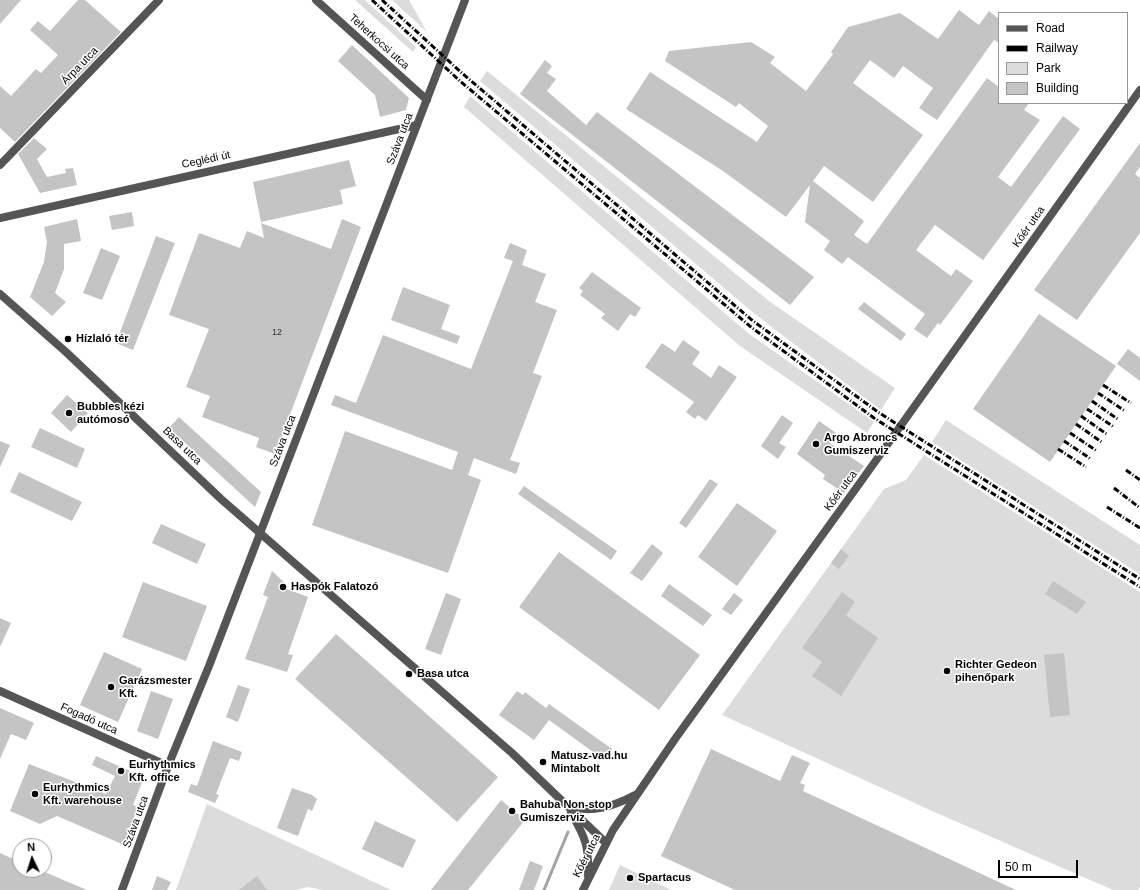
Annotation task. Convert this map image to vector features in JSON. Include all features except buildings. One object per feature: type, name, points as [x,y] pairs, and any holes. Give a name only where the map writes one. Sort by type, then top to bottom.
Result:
[{"type":"street","name":"Árpa utca","points":[[0,165],[159,0]]},
{"type":"street","name":"Teherkocsi utca","points":[[316,0],[427,100]]},
{"type":"street","name":"Száva utca","points":[[122,890],[168,766],[209,666],[465,0]]},
{"type":"street","name":"Kőér utca","points":[[583,890],[587,878],[606,843],[635,795],[1140,90]]},
{"type":"street","name":"Ceglédi út","points":[[0,218],[416,125]]},
{"type":"street","name":"Basa utca","points":[[0,294],[66,352],[221,499],[512,753],[606,843]]},
{"type":"street","name":"Fogadó utca","points":[[0,691],[168,766]]},
{"type":"street","points":[[566,805],[578,809],[590,809],[618,804],[635,795]]},
{"type":"street","name":"Basa utca","points":[[566,805],[584,834],[587,846],[587,878]]},
{"type":"green space","points":[[355,0],[365,0],[416,47],[413,52]]},
{"type":"green space","points":[[392,0],[409,0],[427,32]]},
{"type":"green space","points":[[487,71],[769,301],[895,388],[881,410],[756,315],[480,81]]},
{"type":"green space","points":[[470,96],[748,333],[874,422],[867,433],[740,346],[464,107]]},
{"type":"green space","points":[[946,420],[1140,545],[1140,574],[932,442]]},
{"type":"green space","name":"Richter Gedeon pihenőpark","points":[[924,455],[1140,592],[1140,887],[1138,890],[1113,890],[932,811],[722,715],[884,489],[906,480]]},
{"type":"green space","points":[[207,804],[391,890],[322,890],[308,887],[296,890],[176,890]]},
{"type":"green space","name":"Spartacus","points":[[620,865],[671,890],[609,890]]},
{"type":"waterway","points":[[544,890],[568,832]]},
{"type":"railway","points":[[372,0],[460,81],[751,327],[874,418],[1140,587]]},
{"type":"railway","points":[[382,0],[463,74],[753,321],[878,412],[1140,579]]},
{"type":"railway","points":[[1103,385],[1131,403]]},
{"type":"railway","points":[[1098,393],[1125,411]]},
{"type":"railway","points":[[1092,401],[1119,420]]},
{"type":"railway","points":[[1087,409],[1114,427]]},
{"type":"railway","points":[[1081,416],[1108,435]]},
{"type":"railway","points":[[1076,424],[1103,443]]},
{"type":"railway","points":[[1070,433],[1097,451]]},
{"type":"railway","points":[[1064,441],[1091,459]]},
{"type":"railway","points":[[1058,449],[1086,467]]},
{"type":"railway","points":[[1126,470],[1140,480]]},
{"type":"railway","points":[[1114,488],[1140,508]]},
{"type":"railway","points":[[1107,507],[1140,528]]},
{"type":"place","name":"Hízlaló tér","points":[[68,339]]},
{"type":"place","name":"Bubbles kézi autómosó","points":[[69,413]]},
{"type":"place","name":"Argo Abroncs Gumiszerviz","points":[[816,444]]},
{"type":"place","name":"Haspók Falatozó","points":[[283,587]]},
{"type":"place","name":"Richter Gedeon pihenőpark","points":[[947,671]]},
{"type":"place","name":"Basa utca","points":[[409,674]]},
{"type":"place","name":"Garázsmester Kft.","points":[[111,687]]},
{"type":"place","name":"Matusz-vad.hu Mintabolt","points":[[543,762]]},
{"type":"place","name":"Eurhythmics Kft. office","points":[[121,771]]},
{"type":"place","name":"Eurhythmics Kft. warehouse","points":[[35,794]]},
{"type":"place","name":"Bahuba Non-stop Gumiszerviz","points":[[512,811]]},
{"type":"place","name":"Spartacus","points":[[630,878]]}]
